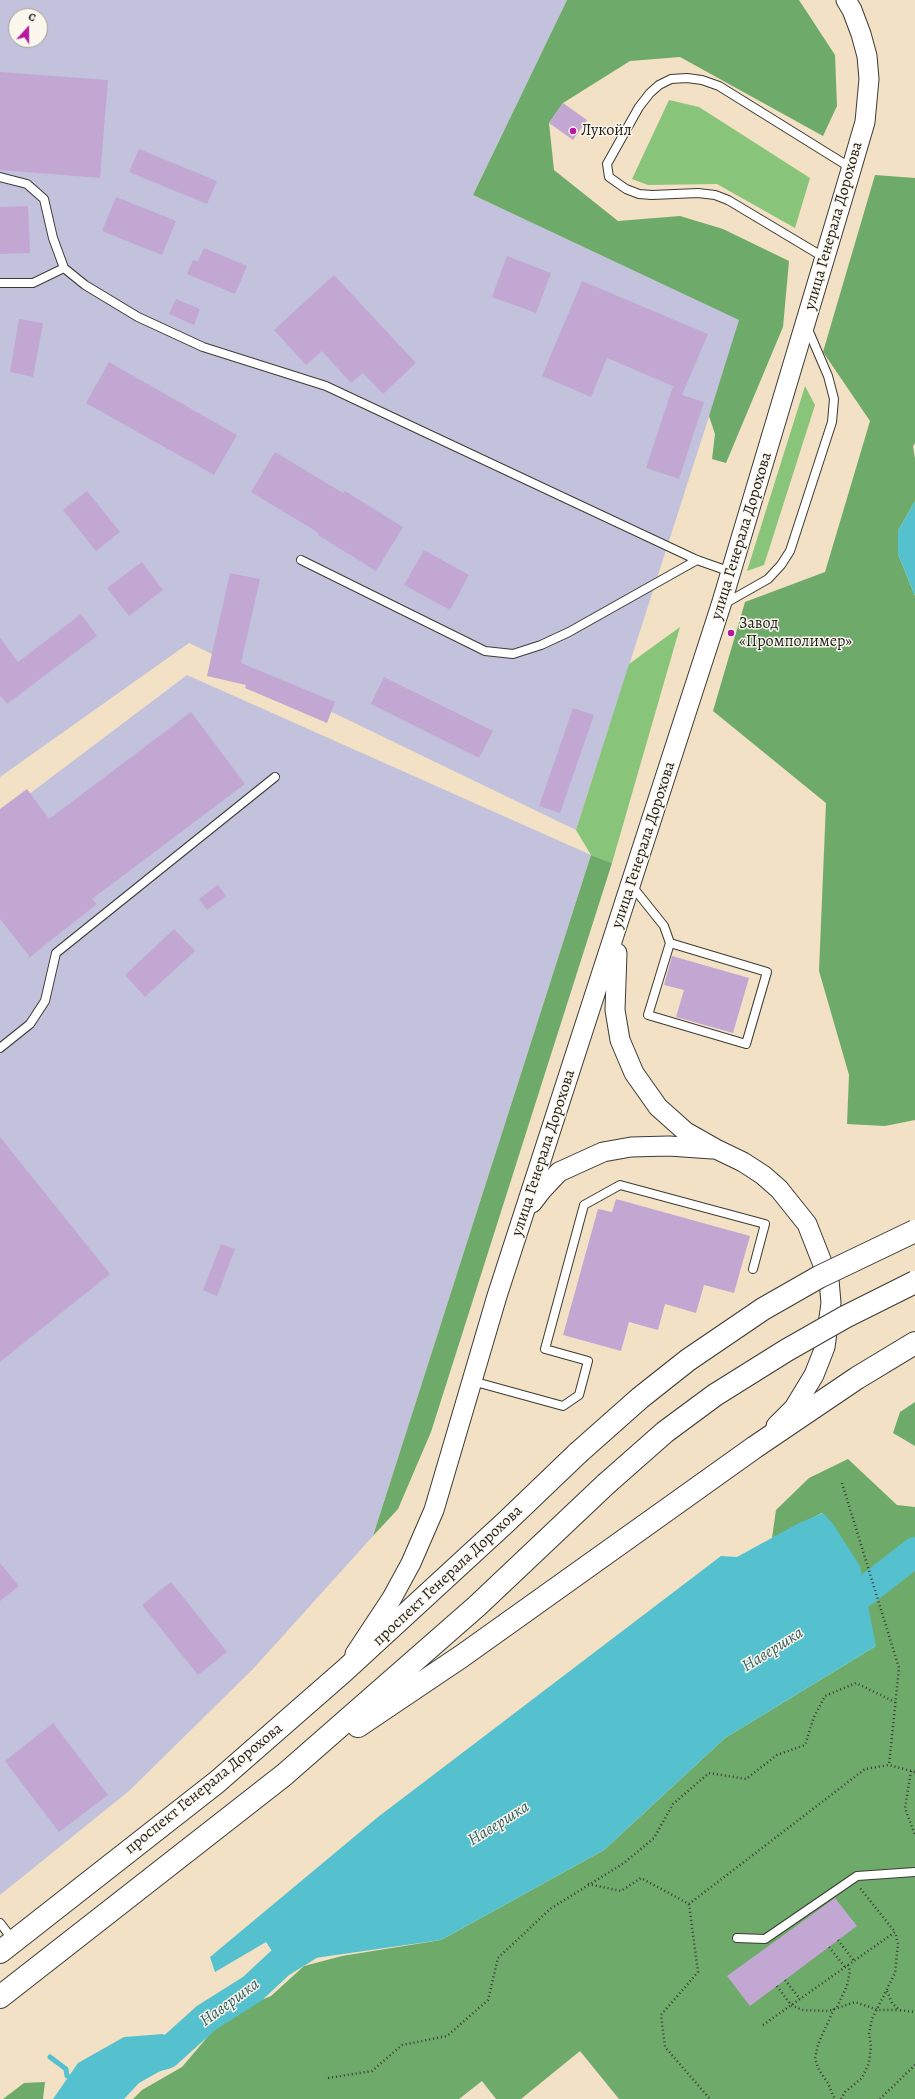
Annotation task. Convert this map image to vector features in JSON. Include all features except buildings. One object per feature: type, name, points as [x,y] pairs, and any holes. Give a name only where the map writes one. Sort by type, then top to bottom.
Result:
[{"type":"main road","name":"проспект Генерала Дорохова","points":[[7,1946],[217,1782],[344,1671],[500,1528],[578,1453],[640,1398],[688,1360],[763,1309],[819,1277],[915,1231]]},
{"type":"main road","points":[[0,1997],[284,1775],[477,1606],[606,1484],[665,1432],[715,1395],[787,1350],[845,1317],[915,1282]]},
{"type":"main road","points":[[284,1775],[462,1656],[755,1447],[857,1378],[915,1343]]},
{"type":"street","name":"улица Генерала Дорохова","points":[[344,1671],[392,1598],[411,1563],[434,1510],[472,1381],[524,1215],[622,916],[721,605],[806,323],[865,122],[869,79],[867,56],[852,10],[846,0]]},
{"type":"street","points":[[622,916],[616,966],[614,1010],[620,1040],[634,1073],[658,1107],[686,1132],[763,1175],[794,1206],[806,1224],[829,1280],[831,1303],[825,1347],[814,1375],[794,1408],[755,1447]]},
{"type":"street","points":[[524,1215],[542,1190],[559,1172],[603,1152],[631,1147],[669,1146],[716,1149]]},
{"type":"lane","points":[[825,258],[728,200],[715,195],[698,193],[652,195],[639,194],[626,189],[608,177],[607,164],[639,106],[650,93],[659,85],[671,79],[687,78],[702,80],[719,86],[852,168]]},
{"type":"lane","points":[[0,176],[27,184],[44,199],[53,238],[64,268],[85,285],[138,317],[203,347],[326,386],[697,560],[731,572]]},
{"type":"lane","points":[[0,283],[33,283],[64,268]]},
{"type":"lane","points":[[721,605],[768,579],[781,565],[790,551],[832,422],[834,399],[828,376],[806,323]]},
{"type":"lane","points":[[301,560],[485,651],[513,654],[541,646],[569,632],[697,560]]},
{"type":"lane","points":[[0,1048],[30,1024],[45,1001],[56,953],[275,777]]},
{"type":"lane","points":[[631,886],[664,926],[670,943],[648,1015],[746,1044],[767,972],[670,943]]},
{"type":"lane","points":[[472,1381],[562,1406],[579,1395],[588,1361],[544,1349],[584,1205],[620,1185],[766,1224],[753,1268]]},
{"type":"lane","points":[[737,1938],[765,1939],[857,1876],[915,1872]]},
{"type":"lane","points":[[0,1923],[7,1946]]},
{"type":"path","points":[[842,1483],[898,1668],[889,1765]]},
{"type":"path","points":[[328,2078],[372,2071],[402,2044],[447,2036],[488,2000],[498,1958],[550,1909],[624,1863],[654,1838],[673,1804],[709,1773],[746,1778],[777,1755],[804,1745],[814,1717],[825,1696],[856,1683],[895,1702]]},
{"type":"path","points":[[688,1904],[865,1769],[889,1765],[915,1772]]},
{"type":"path","points":[[911,1770],[906,1808],[915,1835]]},
{"type":"path","points":[[588,1884],[621,1891],[641,1878],[688,1904]]},
{"type":"path","points":[[841,2099],[845,2092],[862,2078],[869,2063],[871,2046],[869,2034],[872,2019],[878,2010],[895,1973],[898,1954],[898,1944],[895,1932],[852,1879]]},
{"type":"path","points":[[688,1904],[698,1972],[661,2015],[665,2047],[710,2099]]},
{"type":"path","points":[[763,2025],[895,1932]]},
{"type":"path","points":[[838,1940],[854,1961]]},
{"type":"path","points":[[829,1947],[845,1967]]},
{"type":"path","points":[[836,2099],[819,2070],[815,2059],[818,2044],[846,1986],[850,1971],[848,1965]]},
{"type":"path","points":[[785,1980],[800,1999]]},
{"type":"path","points":[[777,1986],[791,2005],[802,2010],[830,2011],[855,2002],[878,2010],[915,2012]]},
{"type":"path","points":[[887,1990],[892,2003],[899,2010]]},
{"type":"path","points":[[880,2099],[915,2065]]},
{"type":"shaded area","points":[[0,0],[567,0],[473,195],[740,320],[576,830],[189,643],[0,777]]},
{"type":"shaded area","points":[[187,675],[591,855],[373,1536],[253,1669],[129,1791],[0,1895],[0,816]]},
{"type":"green space","points":[[567,0],[799,0],[835,55],[837,106],[823,136],[680,57],[630,61],[563,103],[549,123],[554,170],[618,221],[680,216],[723,229],[789,261],[783,327],[726,463],[712,459],[715,434],[709,416],[739,320],[473,195]]},
{"type":"green space","points":[[669,100],[699,107],[810,178],[795,228],[717,184],[648,185],[632,179]]},
{"type":"green space","points":[[875,175],[915,178],[915,443],[913,446],[915,459],[915,501],[898,531],[898,554],[915,596],[915,1120],[885,1126],[847,1124],[849,1075],[819,971],[826,803],[713,711],[745,602],[825,572],[870,421],[823,352]]},
{"type":"green space","points":[[805,386],[815,405],[764,565],[747,571]]},
{"type":"green space","points":[[680,627],[612,863],[591,855],[576,830],[629,664]]},
{"type":"green space","points":[[591,855],[612,863],[431,1432],[398,1509],[373,1536]]},
{"type":"green space","points":[[915,1402],[915,1446],[893,1433],[900,1412]]},
{"type":"green space","points":[[848,1459],[897,1505],[915,1507],[915,2099],[619,2099],[580,2051],[521,2099],[496,2099],[482,2081],[459,2099],[133,2099],[142,2090],[182,2067],[227,2014],[271,1996],[304,1966],[342,1956],[441,1940],[604,1850],[725,1738],[876,1646],[822,1513],[772,1538],[776,1510],[809,1478]]},
{"type":"green space","points":[[45,2082],[43,2099],[3,2099],[24,2083]]},
{"type":"water","points":[[915,501],[915,596],[898,554],[898,531]]},
{"type":"water","points":[[823,1513],[833,1524],[860,1566],[876,1646],[725,1738],[604,1850],[441,1940],[280,1963],[266,1942],[215,1972],[210,1957],[378,1817],[721,1556],[737,1557],[799,1523]]},
{"type":"water","points":[[163,2034],[184,2046],[171,2065],[139,2083],[124,2099],[53,2099],[78,2063],[124,2037]]},
{"type":"waterway","name":"Навершка","points":[[831,1613],[865,1591],[915,1552]]},
{"type":"waterway","name":"Навершка","points":[[93,2099],[95,2087],[133,2063],[166,2054],[206,2018],[252,1989],[280,1963],[314,1942]]},
{"type":"waterway","points":[[50,2057],[66,2069],[67,2076],[74,2079]]},
{"type":"place","name":"Лукойл","points":[[573,131]]},
{"type":"place","name":"Завод «Промполимер»","points":[[731,633]]}]
